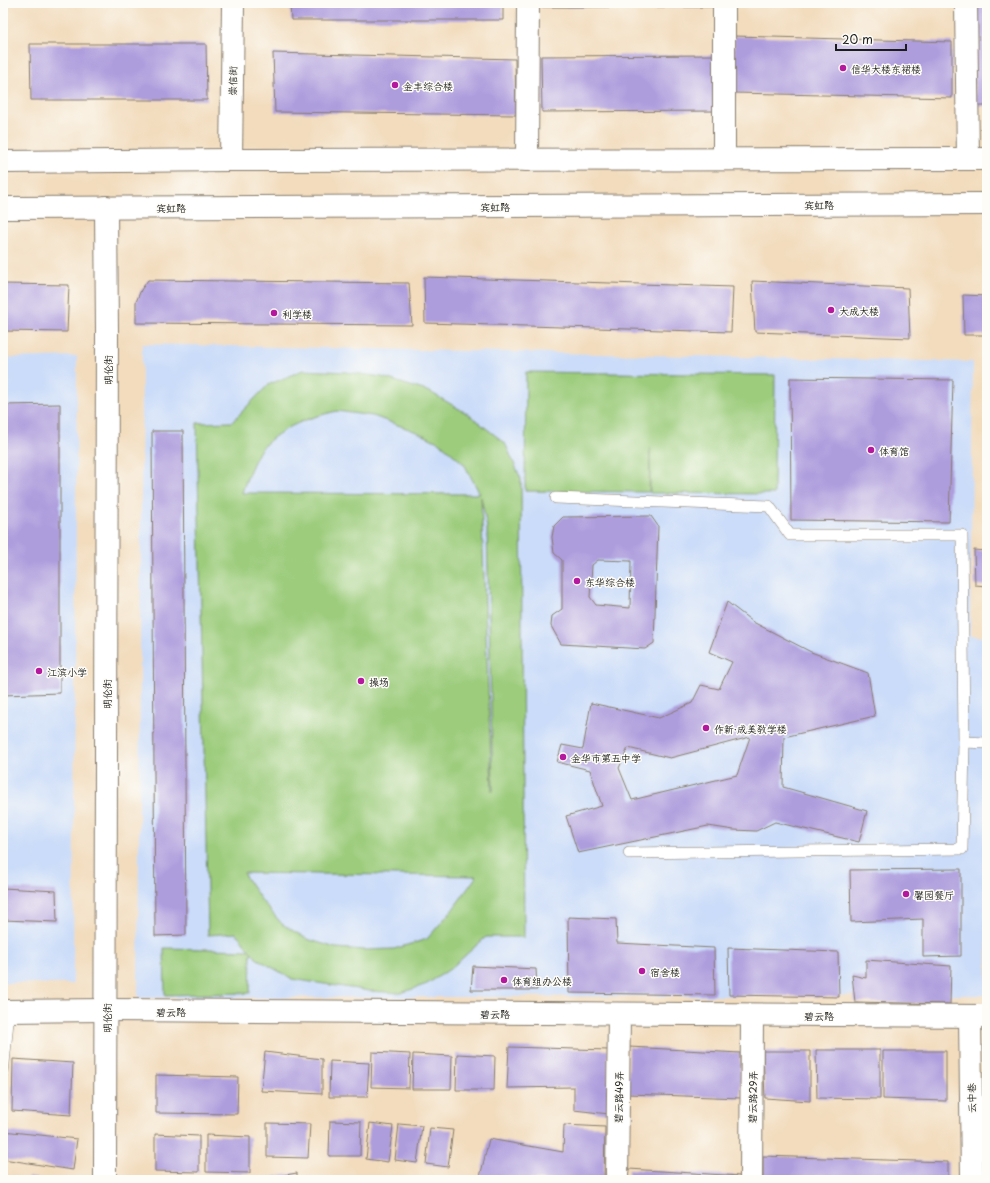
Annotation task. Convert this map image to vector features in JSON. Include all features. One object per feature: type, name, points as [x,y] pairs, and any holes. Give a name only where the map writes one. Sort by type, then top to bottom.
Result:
[{"type":"street","name":"崇信街","points":[[231,160],[233,3]]},
{"type":"street","points":[[527,160],[528,3]]},
{"type":"street","points":[[724,3],[724,159]]},
{"type":"street","points":[[3,162],[231,160],[977,159],[966,3]]},
{"type":"street","name":"宾虹路","points":[[3,208],[987,204]]},
{"type":"street","name":"明伦街","points":[[105,1180],[106,207]]},
{"type":"street","name":"碧云路","points":[[6,1011],[106,1010],[979,1016]]},
{"type":"street","name":"碧云路49弄","points":[[617,1180],[619,1014]]},
{"type":"street","name":"碧云路29弄","points":[[751,1180],[752,1015]]},
{"type":"street","name":"云中巷","points":[[972,1180],[979,1016]]},
{"type":"lane","points":[[556,498],[769,506],[790,535],[962,535],[964,742],[962,849],[629,853]]},
{"type":"lane","points":[[964,742],[987,743]]},
{"type":"lane","points":[[3,1074],[6,1011]]},
{"type":"shaded area","name":"金华市第五中学","points":[[142,344],[973,362],[970,636],[987,637],[987,995],[138,998]]},
{"type":"shaded area","name":"江滨小学","points":[[77,356],[73,984],[3,983],[3,358]]},
{"type":"green space","name":"操场","points":[[303,370],[346,372],[382,377],[430,392],[468,414],[505,443],[521,479],[524,937],[486,937],[450,969],[427,984],[401,993],[370,991],[292,979],[256,958],[251,951],[250,993],[165,995],[164,948],[250,950],[236,933],[208,935],[197,423],[232,422],[268,385]],"holes":[[[337,411],[373,416],[417,432],[440,443],[464,464],[480,494],[242,493],[256,457],[262,448],[278,434],[306,420]],[[481,497],[487,528],[492,791]],[[243,873],[476,877],[453,909],[427,939],[394,949],[365,950],[336,948],[307,939],[282,924],[262,901]]]},
{"type":"green space","points":[[526,372],[775,375],[774,494],[650,493],[650,448],[649,492],[525,491]]},
{"type":"building","points":[[290,3],[503,3],[503,20],[291,20]]},
{"type":"building","points":[[541,3],[716,3],[716,7],[541,7]]},
{"type":"building","points":[[973,3],[987,3],[987,106],[975,106]]},
{"type":"building","name":"信华大楼东裙楼","points":[[734,36],[952,42],[952,98],[735,93]]},
{"type":"building","points":[[30,44],[206,44],[207,100],[31,100]]},
{"type":"building","name":"金丰综合楼","points":[[273,53],[515,59],[516,115],[275,112]]},
{"type":"building","points":[[717,55],[717,111],[542,112],[541,56]]},
{"type":"building","points":[[424,277],[733,287],[731,332],[425,323]]},
{"type":"building","name":"利学楼","points":[[148,280],[409,283],[412,325],[136,323],[136,302],[141,290]]},
{"type":"building","name":"大成大楼","points":[[752,281],[908,288],[910,338],[755,332]]},
{"type":"building","points":[[3,284],[69,285],[67,332],[3,331]]},
{"type":"building","points":[[963,295],[987,296],[987,335],[964,335]]},
{"type":"building","name":"体育馆","points":[[790,378],[953,380],[949,522],[791,520]]},
{"type":"building","points":[[60,404],[60,693],[3,695],[3,405]]},
{"type":"building","points":[[152,431],[183,431],[186,935],[155,936]]},
{"type":"building","name":"东华综合楼","points":[[651,516],[658,526],[654,643],[645,649],[561,644],[551,626],[552,616],[562,609],[562,560],[554,553],[552,537],[554,526],[563,517]],"holes":[[[598,560],[631,561],[630,608],[596,605],[590,597],[592,565]]]},
{"type":"building","points":[[974,550],[987,551],[987,586],[975,585]]},
{"type":"building","name":"作新·成美教学楼","points":[[727,602],[753,622],[811,652],[868,673],[875,716],[784,737],[783,787],[867,811],[859,842],[775,822],[756,831],[734,830],[708,826],[578,853],[566,816],[602,806],[590,770],[557,762],[562,745],[583,749],[591,703],[659,718],[692,703],[701,685],[719,689],[732,662],[709,652]],"holes":[[[750,737],[737,775],[632,800],[619,768],[628,748],[670,758]]]},
{"type":"building","name":"馨园餐厅","points":[[961,869],[961,956],[923,957],[923,919],[851,922],[850,870]]},
{"type":"building","points":[[3,888],[56,891],[57,922],[3,920]]},
{"type":"building","name":"宿舍楼","points":[[568,917],[616,919],[617,943],[714,948],[715,995],[569,993]]},
{"type":"building","points":[[728,948],[838,952],[839,997],[729,995]]},
{"type":"building","points":[[866,960],[951,966],[950,1004],[855,1002],[852,975],[866,978]]},
{"type":"building","name":"体育组办公楼","points":[[473,966],[536,969],[537,990],[471,990]]},
{"type":"building","points":[[509,1047],[608,1050],[609,1114],[574,1110],[574,1087],[507,1088]]},
{"type":"building","points":[[629,1047],[740,1053],[741,1098],[628,1094]]},
{"type":"building","points":[[816,1050],[880,1050],[880,1099],[817,1098]]},
{"type":"building","points":[[763,1051],[810,1051],[810,1101],[765,1098]]},
{"type":"building","points":[[883,1051],[946,1051],[946,1101],[883,1099]]},
{"type":"building","points":[[265,1052],[322,1059],[322,1094],[261,1091]]},
{"type":"building","points":[[372,1052],[410,1054],[409,1088],[371,1087]]},
{"type":"building","points":[[413,1054],[452,1056],[451,1089],[412,1089]]},
{"type":"building","points":[[457,1054],[495,1056],[494,1090],[456,1090]]},
{"type":"building","points":[[13,1059],[73,1063],[71,1115],[12,1111]]},
{"type":"building","points":[[330,1061],[369,1063],[367,1097],[329,1097]]},
{"type":"building","points":[[156,1075],[238,1077],[237,1114],[156,1113]]},
{"type":"building","points":[[330,1121],[361,1122],[360,1156],[329,1156]]},
{"type":"building","points":[[267,1123],[310,1124],[308,1158],[267,1157]]},
{"type":"building","points":[[370,1123],[393,1126],[388,1162],[366,1159]]},
{"type":"building","points":[[399,1124],[422,1126],[417,1163],[395,1160]]},
{"type":"building","points":[[564,1125],[605,1127],[604,1180],[504,1180],[480,1177],[489,1139],[563,1152]]},
{"type":"building","points":[[430,1128],[453,1130],[448,1167],[426,1164]]},
{"type":"building","points":[[3,1131],[77,1139],[73,1170],[3,1159]]},
{"type":"building","points":[[155,1134],[199,1136],[199,1172],[155,1171]]},
{"type":"building","points":[[206,1135],[250,1137],[250,1173],[206,1172]]},
{"type":"building","points":[[763,1156],[948,1162],[948,1180],[763,1180]]},
{"type":"building","points":[[629,1169],[740,1176],[740,1180],[628,1180]]},
{"type":"building","points":[[297,1173],[297,1180],[261,1180],[261,1179]]},
{"type":"building","points":[[28,1177],[38,1179],[28,1180]]},
{"type":"place","name":"信华大楼东裙楼","points":[[843,68]]},
{"type":"place","name":"金丰综合楼","points":[[395,85]]},
{"type":"place","name":"大成大楼","points":[[831,310]]},
{"type":"place","name":"利学楼","points":[[274,313]]},
{"type":"place","name":"体育馆","points":[[871,450]]},
{"type":"place","name":"东华综合楼","points":[[577,581]]},
{"type":"place","name":"江滨小学","points":[[39,671]]},
{"type":"place","name":"操场","points":[[361,681]]},
{"type":"place","name":"作新·成美教学楼","points":[[706,728]]},
{"type":"place","name":"金华市第五中学","points":[[563,757]]},
{"type":"place","name":"馨园餐厅","points":[[906,894]]},
{"type":"place","name":"宿舍楼","points":[[642,971]]},
{"type":"place","name":"体育组办公楼","points":[[504,980]]}]
